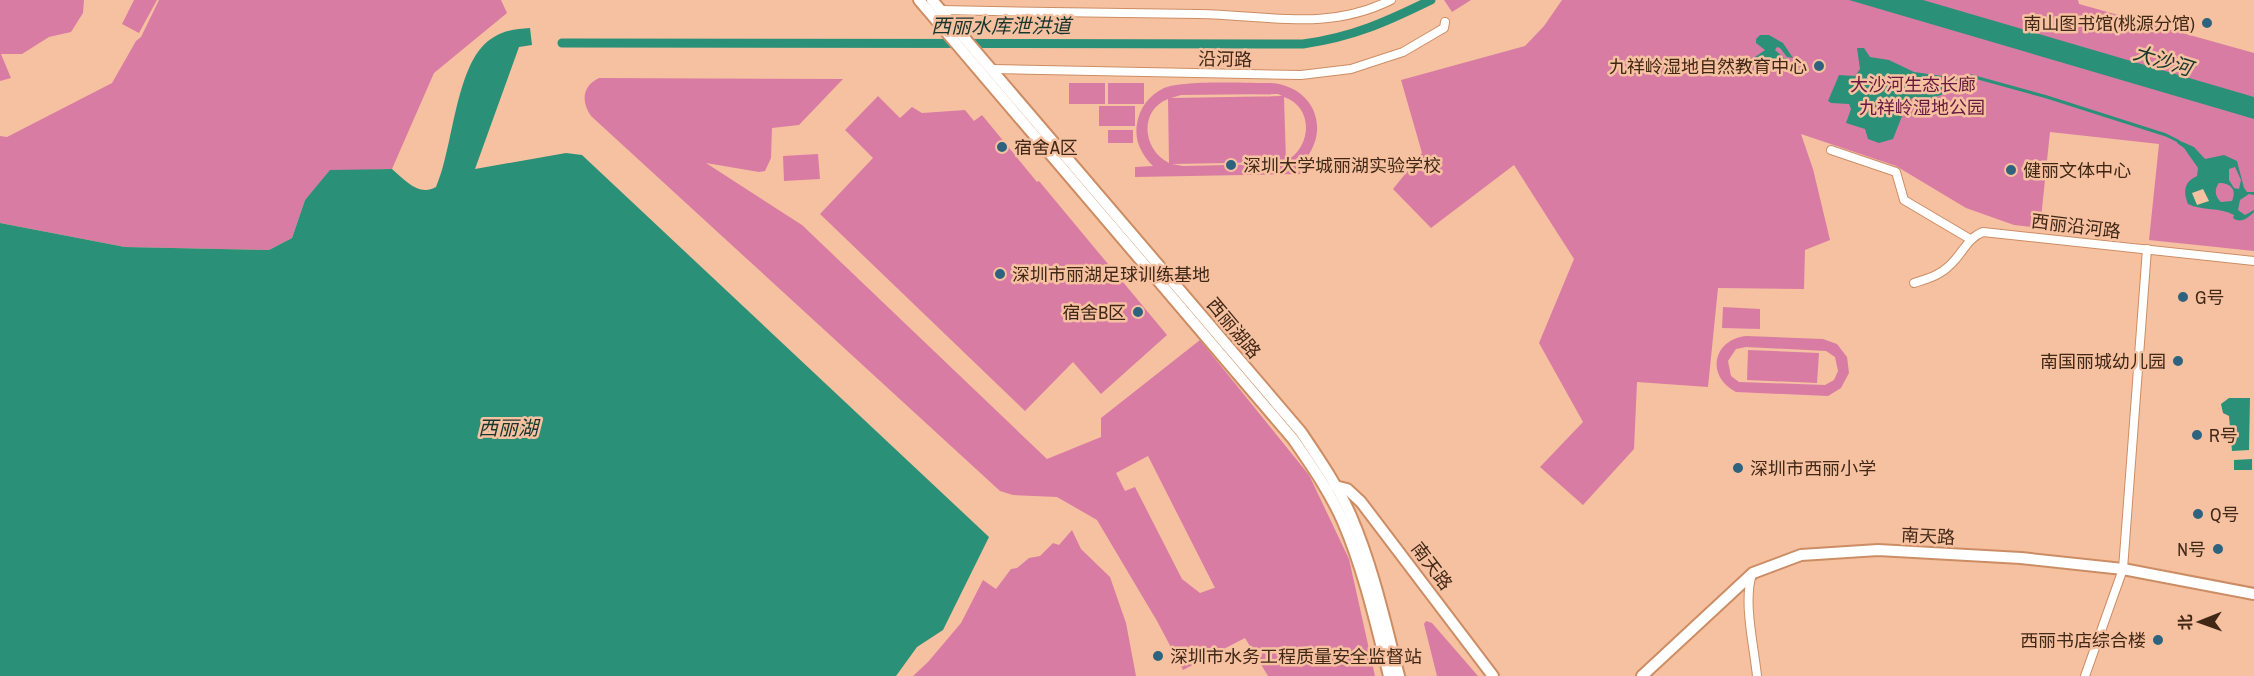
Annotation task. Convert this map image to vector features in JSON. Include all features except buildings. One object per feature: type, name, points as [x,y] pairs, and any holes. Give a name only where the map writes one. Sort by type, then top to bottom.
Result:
[{"type":"main road","points":[[919,0],[936,13],[966,48]]},
{"type":"main road","points":[[932,0],[936,13]]},
{"type":"main road","name":"西丽湖路","points":[[966,48],[991,69],[1301,432],[1335,486],[1350,515],[1369,566],[1399,676]]},
{"type":"main road","name":"西丽湖路","points":[[966,48],[1293,439],[1315,471],[1342,520],[1361,569],[1389,676]]},
{"type":"main road","name":"南天路","points":[[1335,486],[1347,489],[1361,502],[1493,676]]},
{"type":"main road","name":"南天路","points":[[1642,676],[1753,573],[1801,555],[1878,550],[2021,558],[2123,569],[2254,594]]},
{"type":"street","points":[[936,13],[1213,14],[1298,21],[1346,16],[1391,0]]},
{"type":"street","name":"沿河路","points":[[991,69],[1301,75],[1351,69],[1403,52],[1444,28],[1445,22]]},
{"type":"street","points":[[1831,150],[1896,172],[1904,200],[1971,239],[1957,258],[1944,270],[1937,275],[1914,283]]},
{"type":"street","name":"西丽沿河路","points":[[1971,239],[1977,234],[1989,232],[2254,261]]},
{"type":"street","points":[[2085,676],[2123,569],[2147,249]]},
{"type":"street","points":[[1753,573],[1749,585],[1749,601],[1757,676]]},
{"type":"green space","points":[[0,0],[84,0],[83,13],[71,32],[49,37],[22,54],[1,54],[11,78],[0,81]]},
{"type":"green space","points":[[134,0],[157,0],[139,33],[122,24]]},
{"type":"green space","points":[[159,0],[501,0],[507,13],[434,73],[392,169],[330,171],[305,200],[292,238],[269,250],[125,247],[0,223],[0,136],[7,137],[112,83],[136,41],[141,37]]},
{"type":"green space","points":[[1444,0],[1471,0],[1452,12]]},
{"type":"green space","points":[[1562,0],[2078,0],[2079,4],[2254,53],[2254,251],[2149,240],[2159,144],[2050,132],[2040,228],[2014,225],[1966,208],[1896,166],[1801,134],[1813,169],[1830,240],[1805,250],[1804,289],[1718,288],[1708,387],[1637,382],[1634,449],[1583,505],[1540,467],[1583,422],[1539,343],[1574,259],[1514,165],[1431,228],[1393,189],[1422,153],[1401,80],[1525,46],[1544,26]]},
{"type":"green space","points":[[599,78],[843,79],[799,125],[772,128],[771,158],[765,171],[706,163],[802,225],[1047,459],[1101,437],[1101,418],[1200,340],[1309,475],[1349,559],[1375,676],[1268,676],[1245,638],[1183,670],[1157,621],[1097,520],[1057,497],[1013,495],[1000,491],[591,116],[585,95],[593,81]],"holes":[[[1148,456],[1215,588],[1200,593],[1182,579],[1135,487],[1125,491],[1116,473]]]},
{"type":"green space","points":[[1216,82],[1271,83],[1286,86],[1298,92],[1308,101],[1314,112],[1317,124],[1316,137],[1312,150],[1303,162],[1303,174],[1135,177],[1135,167],[1153,166],[1140,147],[1136,130],[1140,113],[1154,94],[1173,85]],"holes":[[[1278,94],[1282,96],[1171,98],[1181,95]],[[1284,97],[1301,109],[1306,128],[1301,146],[1295,155],[1286,161]],[[1168,99],[1169,163],[1153,149],[1149,140],[1148,121],[1159,104]],[[1283,162],[1183,166],[1172,164]]]},
{"type":"green space","points":[[1069,83],[1105,83],[1105,104],[1069,104]]},
{"type":"green space","points":[[1108,83],[1144,83],[1144,104],[1108,104]]},
{"type":"green space","name":"深圳市丽湖足球训练基地","points":[[878,96],[900,118],[912,107],[922,113],[965,110],[974,121],[982,115],[1167,335],[1101,394],[1073,362],[1025,411],[820,214],[873,158],[845,130]]},
{"type":"green space","points":[[1099,106],[1135,106],[1135,126],[1099,126]]},
{"type":"green space","points":[[1108,130],[1133,130],[1133,143],[1108,143]]},
{"type":"green space","points":[[818,154],[820,179],[784,181],[783,156]]},
{"type":"green space","points":[[1723,307],[1760,309],[1760,329],[1722,328]]},
{"type":"green space","points":[[1746,336],[1823,339],[1837,344],[1847,357],[1849,373],[1841,388],[1828,396],[1736,392],[1726,385],[1717,369],[1720,352],[1726,344]],"holes":[[[1746,347],[1826,351],[1835,357],[1838,371],[1834,380],[1825,385],[1739,382],[1731,376],[1728,361],[1736,349]]]},
{"type":"green space","points":[[1748,350],[1819,353],[1817,383],[1747,380]]},
{"type":"green space","points":[[1072,530],[1081,549],[1110,577],[1126,623],[1136,676],[913,676],[961,623],[983,580],[996,589],[1011,569],[1017,568],[1029,558],[1040,556],[1053,543],[1059,545]]},
{"type":"green space","points":[[1426,621],[1432,623],[1478,676],[1437,676],[1424,624]]},
{"type":"water","points":[[1849,0],[1923,0],[2254,97],[2254,119]]},
{"type":"water","name":"西丽湖","points":[[530,28],[532,45],[519,47],[475,169],[566,153],[582,155],[989,537],[943,630],[917,647],[896,676],[0,676],[0,223],[125,247],[269,250],[292,238],[305,200],[330,170],[392,169],[418,189],[430,190],[436,187],[463,83],[471,64],[481,48],[494,37],[507,31]]},
{"type":"water","points":[[1760,35],[1769,35],[1783,43],[1793,58],[1787,57],[1780,48],[1777,47],[1775,50],[1787,58],[1787,68],[1780,67],[1771,61],[1758,64],[1755,57],[1765,50],[1756,43]]},
{"type":"water","points":[[1857,48],[1864,48],[1870,57],[1889,60],[1914,72],[1950,77],[1952,88],[1939,96],[1914,97],[1908,101],[1893,139],[1879,143],[1868,139],[1865,129],[1846,123],[1851,109],[1849,104],[1828,101],[1839,75],[1855,76],[1860,69]]},
{"type":"water","points":[[2178,140],[2194,147],[2205,159],[2224,155],[2237,161],[2244,188],[2247,192],[2254,192],[2254,195],[2249,194],[2240,200],[2238,210],[2245,215],[2254,210],[2254,212],[2247,218],[2239,220],[2233,218],[2234,215],[2229,213],[2188,204],[2185,195],[2186,187],[2189,181],[2197,176],[2198,168],[2184,148],[2177,143]],"holes":[[[2235,167],[2241,180],[2239,189],[2234,188],[2229,180],[2229,169]],[[2219,183],[2227,184],[2232,188],[2234,194],[2232,201],[2221,202],[2219,200],[2216,195]]]},
{"type":"water","points":[[2229,398],[2250,398],[2249,450],[2232,451],[2229,416],[2223,413],[2221,404]]},
{"type":"water","points":[[2252,459],[2252,470],[2234,470],[2234,460]]},
{"type":"pier","points":[[2203,189],[2209,201],[2197,205],[2192,193]]},
{"type":"waterway","name":"西丽水库泄洪道","points":[[562,43],[1303,44],[1369,28],[1431,0]]},
{"type":"waterway","points":[[1951,81],[1971,76],[2047,97],[2166,135],[2178,141]]},
{"type":"place","name":"南山图书馆(桃源分馆)","points":[[2207,23]]},
{"type":"place","name":"九祥岭湿地自然教育中心","points":[[1819,66]]},
{"type":"place","name":"宿舍A区","points":[[1002,147]]},
{"type":"place","name":"深圳大学城丽湖实验学校","points":[[1231,165]]},
{"type":"place","name":"健丽文体中心","points":[[2011,170]]},
{"type":"place","name":"深圳市丽湖足球训练基地","points":[[1000,274]]},
{"type":"place","name":"G号","points":[[2183,297]]},
{"type":"place","name":"宿舍B区","points":[[1138,312]]},
{"type":"place","name":"南国丽城幼儿园","points":[[2178,361]]},
{"type":"place","name":"R号","points":[[2197,435]]},
{"type":"place","name":"深圳市西丽小学","points":[[1738,468]]},
{"type":"place","name":"Q号","points":[[2198,514]]},
{"type":"place","name":"N号","points":[[2218,549]]},
{"type":"place","name":"西丽书店综合楼","points":[[2158,640]]},
{"type":"place","name":"深圳市水务工程质量安全监督站","points":[[1158,656]]},
{"type":"water label","name":"大沙河","points":[[2163,60]]},
{"type":"park label","name":"大沙河生态长廊","points":[[1913,84]]},
{"type":"park label","name":"九祥岭湿地公园","points":[[1922,107]]}]
